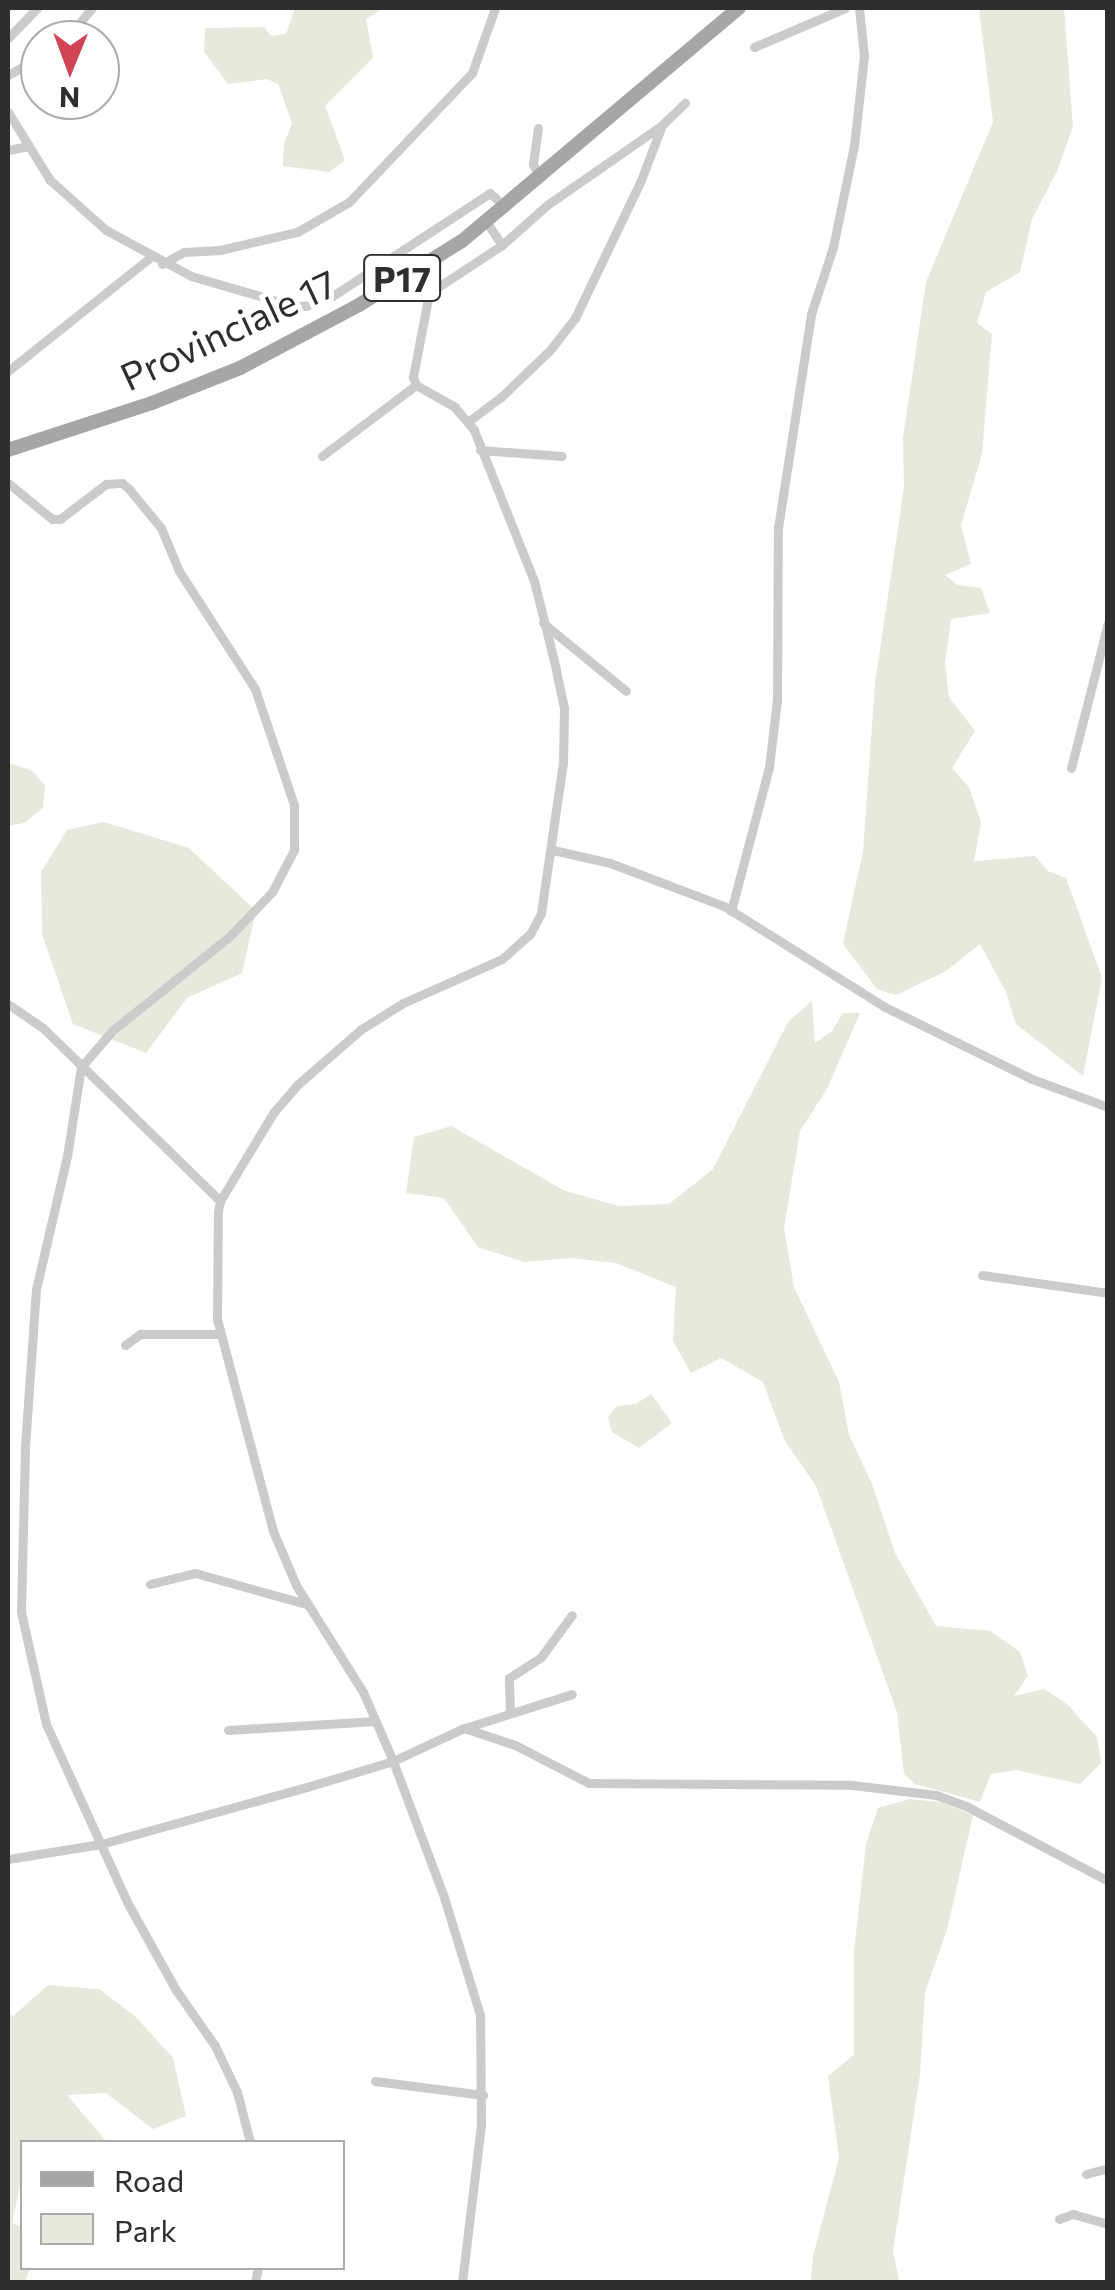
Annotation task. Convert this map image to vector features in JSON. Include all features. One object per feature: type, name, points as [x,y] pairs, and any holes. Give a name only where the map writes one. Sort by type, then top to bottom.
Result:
[{"type":"main road","name":"Provinciale 17","points":[[8,450],[152,404],[240,368],[297,340],[411,273],[505,207],[739,8]]},
{"type":"street","points":[[8,38],[37,8]]},
{"type":"street","points":[[162,264],[184,252],[220,250],[297,232],[349,202],[472,73],[495,8]]},
{"type":"street","points":[[754,47],[845,8]]},
{"type":"street","points":[[730,910],[768,767],[778,700],[778,528],[811,314],[834,246],[854,146],[864,56],[860,8]]},
{"type":"street","points":[[462,2282],[483,2094],[481,2024],[474,1988],[376,1721],[346,1660],[308,1604],[273,1532],[220,1334],[220,1201],[282,1100],[360,1030],[403,1003],[502,958],[530,934],[541,913],[553,850],[564,708],[518,535],[469,421],[454,407],[416,385],[413,368],[429,293],[502,245],[559,197],[662,125],[685,103]]},
{"type":"street","points":[[8,112],[64,196],[151,257],[227,288],[306,306],[331,297],[490,193],[505,207]]},
{"type":"street","points":[[469,421],[500,398],[575,318],[641,180],[662,125]]},
{"type":"street","points":[[538,128],[533,165],[542,177]]},
{"type":"street","points":[[8,150],[30,146]]},
{"type":"street","points":[[486,221],[502,245]]},
{"type":"street","points":[[394,256],[411,273]]},
{"type":"street","points":[[8,370],[151,257]]},
{"type":"street","points":[[322,456],[416,385]]},
{"type":"street","points":[[480,450],[562,456]]},
{"type":"street","points":[[8,484],[52,519],[60,518],[106,484],[122,483],[129,490],[161,528],[196,600],[255,689],[289,784],[296,822],[290,860],[256,911],[112,1031],[81,1067],[68,1156],[39,1273],[29,1336],[20,1598],[46,1724],[126,1902],[176,1990],[215,2046],[237,2092],[249,2140]]},
{"type":"street","points":[[543,623],[626,691]]},
{"type":"street","points":[[1071,768],[1108,623]]},
{"type":"street","points":[[553,850],[610,862],[730,910],[885,1008],[1017,1072],[1108,1107]]},
{"type":"street","points":[[8,1004],[43,1028],[220,1201]]},
{"type":"street","points":[[982,1276],[1108,1293]]},
{"type":"street","points":[[125,1345],[140,1334],[220,1334]]},
{"type":"street","points":[[150,1584],[195,1573],[308,1604]]},
{"type":"street","points":[[510,1712],[509,1678],[540,1657],[572,1615]]},
{"type":"street","points":[[8,1859],[102,1844],[393,1761],[464,1728],[572,1694]]},
{"type":"street","points":[[228,1730],[376,1721]]},
{"type":"street","points":[[464,1728],[515,1745],[589,1783],[852,1785],[936,1795],[966,1806],[1108,1881]]},
{"type":"street","points":[[374,2081],[483,2094]]},
{"type":"street","points":[[1086,2174],[1108,2168]]},
{"type":"street","points":[[1058,2219],[1073,2214],[1108,2224]]},
{"type":"green space","points":[[295,8],[384,8],[366,19],[373,58],[325,106],[345,160],[329,172],[283,166],[284,144],[292,123],[278,84],[267,79],[228,84],[204,52],[205,28],[264,27],[271,36],[286,34]]},
{"type":"green space","points":[[979,8],[1064,8],[1073,127],[1057,171],[1032,219],[1020,272],[986,292],[977,323],[992,334],[982,454],[961,525],[971,564],[945,575],[958,585],[981,588],[990,613],[951,619],[945,663],[949,697],[975,731],[952,768],[969,787],[981,822],[974,861],[1035,856],[1048,871],[1066,878],[1102,978],[1083,1076],[1016,1024],[1006,992],[980,944],[946,971],[896,995],[877,989],[843,944],[863,851],[875,683],[904,488],[903,438],[926,282],[993,122]]},
{"type":"green space","points":[[8,765],[31,770],[45,785],[43,808],[24,823],[8,826]]},
{"type":"green space","points":[[104,822],[189,848],[256,911],[242,973],[187,998],[146,1053],[73,1024],[42,934],[41,872],[67,830]]},
{"type":"green space","points":[[812,1001],[815,1043],[832,1031],[843,1013],[860,1013],[827,1089],[800,1131],[784,1228],[794,1287],[839,1382],[849,1435],[872,1484],[895,1553],[936,1626],[990,1631],[1020,1652],[1028,1676],[1014,1696],[1044,1689],[1067,1704],[1097,1737],[1101,1763],[1080,1784],[1016,1770],[991,1774],[980,1802],[915,1784],[904,1774],[897,1712],[816,1486],[785,1441],[763,1382],[721,1358],[691,1373],[673,1341],[676,1287],[616,1263],[571,1258],[524,1262],[478,1247],[444,1198],[406,1193],[414,1137],[451,1126],[565,1191],[619,1206],[669,1204],[713,1169],[788,1022]]},
{"type":"green space","points":[[651,1394],[672,1423],[639,1448],[612,1432],[608,1417],[617,1406],[636,1404]]},
{"type":"green space","points":[[909,1799],[941,1802],[973,1815],[947,1930],[925,1992],[920,2075],[893,2251],[899,2282],[811,2282],[813,2256],[839,2158],[828,2076],[854,2055],[854,1951],[866,1844],[878,1808]]},
{"type":"green space","points":[[48,1985],[99,1989],[136,2017],[173,2058],[186,2116],[153,2129],[106,2093],[67,2095],[105,2140],[20,2140],[20,2185],[12,2223],[20,2226],[20,2270],[29,2270],[25,2282],[8,2282],[8,2009],[12,2017]]}]
